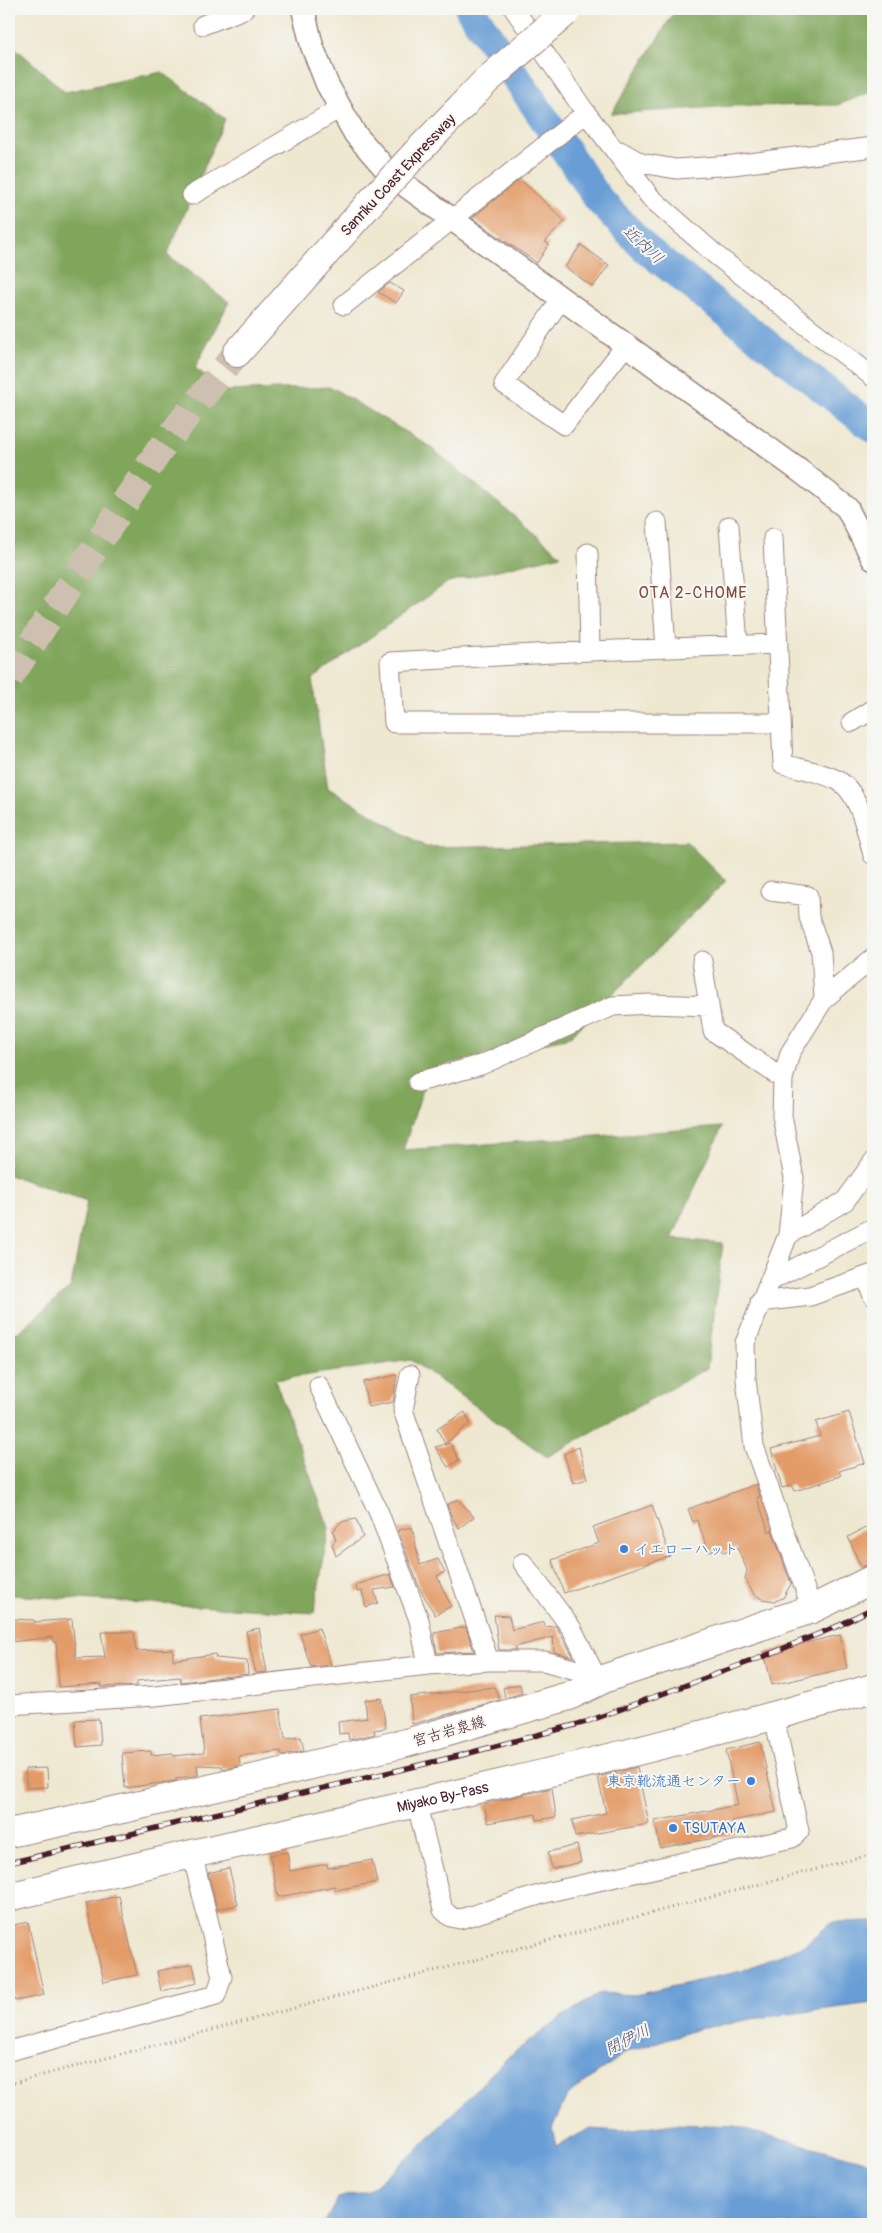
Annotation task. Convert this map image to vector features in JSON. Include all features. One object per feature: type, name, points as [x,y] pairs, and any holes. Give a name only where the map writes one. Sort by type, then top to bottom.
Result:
[{"type":"main road","name":"Sanriku Coast Expressway","points":[[237,352],[370,203],[463,104],[485,82],[567,11]]},
{"type":"main road","name":"宮古岩泉線","points":[[9,1834],[406,1743],[569,1696],[600,1677],[812,1609],[873,1579]]},
{"type":"main road","name":"Miyako By-Pass","points":[[9,1897],[192,1853],[417,1805],[774,1717],[873,1688]]},
{"type":"street","points":[[202,25],[244,9]]},
{"type":"street","points":[[303,9],[312,46],[327,84],[355,134],[391,175],[800,471],[847,508],[873,559]]},
{"type":"street","points":[[514,9],[582,116],[611,145],[651,198],[717,256],[873,377]]},
{"type":"street","points":[[192,195],[340,108]]},
{"type":"street","points":[[344,305],[582,116]]},
{"type":"street","points":[[611,145],[641,163],[676,169],[733,165],[873,147]]},
{"type":"street","points":[[561,299],[504,384],[564,425],[626,345]]},
{"type":"street","points":[[657,522],[666,648]]},
{"type":"street","points":[[729,526],[738,645]]},
{"type":"street","points":[[773,538],[783,764],[840,782],[854,798],[863,816],[873,855]]},
{"type":"street","points":[[588,553],[590,651]]},
{"type":"street","points":[[778,644],[590,651],[390,662],[394,724],[781,723]]},
{"type":"street","points":[[852,722],[873,709]]},
{"type":"street","points":[[771,891],[808,896],[809,917],[821,952],[824,999]]},
{"type":"street","points":[[812,1609],[754,1446],[746,1379],[745,1343],[788,1234],[794,1178],[782,1116],[783,1079],[790,1053],[824,999],[873,958]]},
{"type":"street","points":[[702,961],[713,1032],[783,1079]]},
{"type":"street","points":[[418,1082],[481,1065],[613,1006],[651,1004],[708,1006]]},
{"type":"street","points":[[788,1234],[844,1202],[873,1162]]},
{"type":"street","points":[[770,1281],[873,1228]]},
{"type":"street","points":[[760,1302],[810,1296],[870,1275],[873,1296]]},
{"type":"street","points":[[410,1376],[403,1410],[489,1661]]},
{"type":"street","points":[[319,1386],[379,1513],[419,1620],[428,1665]]},
{"type":"street","points":[[523,1563],[572,1629],[600,1677]]},
{"type":"street","points":[[9,1706],[155,1696],[428,1665],[489,1661],[544,1661],[600,1677]]},
{"type":"street","points":[[417,1805],[444,1910],[451,1917],[460,1919],[549,1892],[792,1838],[799,1832],[774,1717]]},
{"type":"street","points":[[9,2051],[216,1995],[222,1977],[192,1853]]},
{"type":"path","points":[[9,2084],[873,1854]]},
{"type":"green space","points":[[676,9],[873,9],[873,91],[838,105],[733,106],[611,114]]},
{"type":"green space","points":[[9,42],[65,92],[162,72],[225,119],[167,255],[229,302],[195,368],[226,391],[331,387],[429,446],[561,555],[448,582],[312,679],[328,788],[426,847],[687,842],[726,881],[570,1037],[430,1068],[403,1150],[722,1127],[672,1239],[723,1243],[707,1368],[547,1457],[411,1360],[275,1380],[329,1528],[314,1613],[9,1595],[9,1330],[17,1333],[71,1287],[87,1201],[9,1175]]},
{"type":"water","name":"閉伊川","points":[[873,1921],[873,2003],[751,2019],[698,2029],[626,2052],[567,2096],[552,2128],[556,2146],[589,2129],[624,2131],[674,2124],[734,2126],[873,2163],[873,2224],[324,2224],[338,2198],[368,2191],[416,2151],[508,2057],[563,2016],[601,1993],[635,1995],[741,1971],[805,1945],[832,1922]]},
{"type":"building","points":[[520,179],[565,221],[545,242],[549,244],[537,263],[472,218]]},
{"type":"building","points":[[581,245],[609,265],[593,287],[565,267]]},
{"type":"building","points":[[390,283],[404,291],[396,303],[378,292]]},
{"type":"building","points":[[397,1375],[393,1402],[368,1407],[363,1382]]},
{"type":"building","points":[[465,1412],[470,1423],[445,1444],[437,1429]]},
{"type":"building","points":[[849,1412],[865,1463],[839,1471],[841,1476],[795,1491],[792,1485],[782,1488],[771,1449],[820,1436],[816,1422]]},
{"type":"building","points":[[450,1443],[459,1460],[448,1467],[435,1447]]},
{"type":"building","points":[[579,1447],[587,1479],[573,1483],[564,1454]]},
{"type":"building","points":[[756,1484],[760,1497],[757,1498],[769,1532],[772,1530],[791,1584],[783,1598],[775,1601],[762,1599],[754,1594],[745,1580],[747,1570],[737,1547],[723,1552],[721,1548],[709,1552],[697,1520],[693,1522],[688,1509]]},
{"type":"building","points":[[458,1499],[474,1517],[459,1528],[452,1518],[447,1505]]},
{"type":"building","name":"イエローハット","points":[[652,1505],[670,1556],[564,1593],[552,1560],[599,1543],[593,1527]]},
{"type":"building","points":[[356,1519],[363,1537],[336,1556],[332,1544],[336,1540],[333,1531],[341,1522]]},
{"type":"building","points":[[873,1524],[873,1564],[861,1567],[848,1537]]},
{"type":"building","points":[[412,1527],[420,1565],[438,1559],[445,1572],[437,1576],[451,1606],[435,1615],[419,1587],[398,1530]]},
{"type":"building","points":[[390,1574],[395,1587],[374,1590],[378,1603],[366,1607],[362,1591],[357,1592],[356,1585]]},
{"type":"building","points":[[494,1615],[509,1616],[512,1630],[544,1622],[545,1627],[556,1626],[574,1657],[554,1652],[553,1637],[515,1647],[516,1650],[499,1650]]},
{"type":"building","points":[[9,1619],[34,1620],[34,1622],[72,1619],[76,1658],[105,1657],[101,1632],[134,1632],[136,1651],[173,1649],[173,1660],[215,1654],[216,1658],[247,1661],[248,1674],[181,1682],[180,1677],[137,1681],[137,1686],[101,1687],[102,1684],[59,1687],[56,1642],[54,1642],[53,1637],[11,1642]]},
{"type":"building","points":[[466,1627],[474,1651],[437,1653],[434,1633]]},
{"type":"building","points":[[259,1628],[267,1672],[256,1673],[246,1631]]},
{"type":"building","points":[[319,1628],[331,1665],[311,1667],[300,1634]]},
{"type":"building","points":[[840,1635],[847,1668],[772,1685],[764,1652]]},
{"type":"building","points":[[520,1684],[522,1693],[505,1698],[503,1688]]},
{"type":"building","points":[[494,1687],[500,1700],[412,1724],[410,1697]]},
{"type":"building","points":[[381,1698],[386,1728],[374,1730],[375,1734],[349,1740],[348,1733],[339,1734],[338,1722],[367,1718],[365,1700]]},
{"type":"building","points":[[280,1709],[285,1739],[301,1737],[304,1751],[282,1755],[281,1751],[239,1756],[240,1766],[222,1769],[222,1766],[197,1765],[198,1775],[176,1779],[176,1781],[125,1788],[122,1753],[151,1751],[151,1755],[173,1753],[174,1756],[204,1753],[200,1719]]},
{"type":"building","points":[[99,1719],[101,1745],[77,1747],[75,1720]]},
{"type":"building","points":[[760,1742],[776,1812],[732,1821],[735,1834],[660,1848],[655,1821],[738,1805],[726,1750]]},
{"type":"building","points":[[637,1767],[649,1824],[575,1837],[572,1820],[606,1813],[598,1777]]},
{"type":"building","points":[[47,1768],[48,1787],[27,1788],[25,1769]]},
{"type":"building","points":[[552,1788],[556,1817],[537,1820],[536,1814],[488,1823],[484,1804]]},
{"type":"building","points":[[577,1845],[581,1862],[552,1869],[548,1852]]},
{"type":"building","points":[[287,1852],[290,1871],[327,1864],[328,1868],[372,1860],[377,1882],[336,1890],[335,1886],[278,1897],[270,1855]]},
{"type":"building","points":[[229,1868],[238,1905],[217,1909],[208,1873]]},
{"type":"building","points":[[119,1896],[137,1975],[104,1982],[86,1903]]},
{"type":"building","points":[[28,1922],[44,1995],[15,2001],[9,1972],[9,1926]]},
{"type":"building","points":[[193,1964],[197,1983],[161,1991],[157,1971]]},
{"type":"waterway","name":"近内川","points":[[470,9],[599,200],[646,249],[873,428]]},
{"type":"tunnel","points":[[9,678],[161,448],[237,353]]},
{"type":"railway","points":[[9,1863],[458,1756],[586,1722],[765,1656],[840,1625],[873,1608]]},
{"type":"place","name":"イエローハット","points":[[624,1549]]},
{"type":"place","name":"東京靴流通センター","points":[[751,1781]]},
{"type":"place","name":"TSUTAYA","points":[[673,1828]]},
{"type":"district","name":"OTA 2-CHOME","points":[[693,592]]}]
